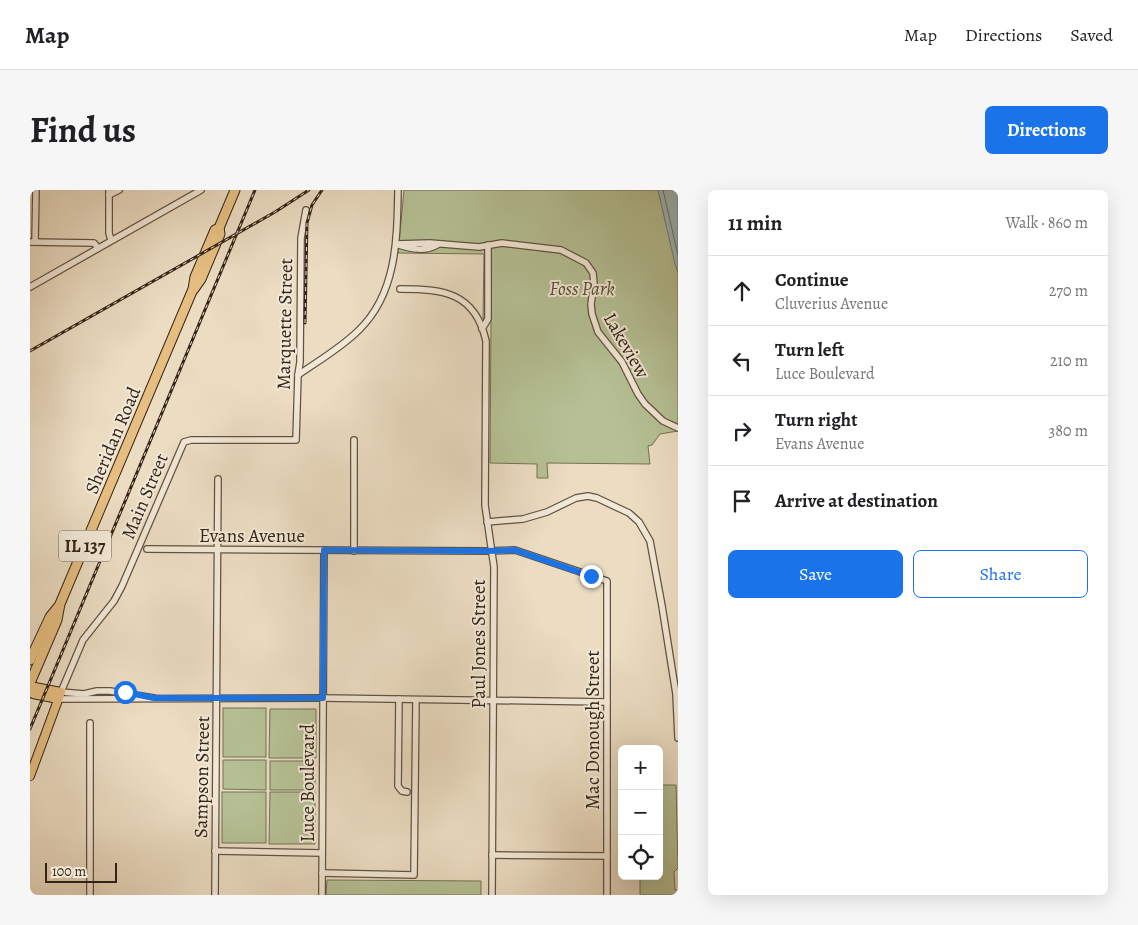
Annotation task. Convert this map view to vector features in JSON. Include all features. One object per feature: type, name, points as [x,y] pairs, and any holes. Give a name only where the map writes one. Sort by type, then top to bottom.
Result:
[{"type":"highway","name":"Sheridan Road","points":[[30,683],[57,620],[60,604],[193,289],[195,277],[235,190]]},
{"type":"highway","name":"Sheridan Road","points":[[30,660],[50,617],[60,604]]},
{"type":"main road","points":[[30,690],[35,688],[60,695],[30,776]]},
{"type":"street","points":[[36,190],[33,242],[94,243],[98,248]]},
{"type":"street","points":[[111,240],[109,233],[110,193],[119,190]]},
{"type":"street","points":[[30,287],[201,190]]},
{"type":"street","points":[[298,376],[360,330],[372,315],[384,294],[396,244],[398,190]]},
{"type":"street","name":"Marquette Street","points":[[184,442],[191,440],[296,440],[300,362],[300,238],[306,210]]},
{"type":"street","name":"Lakeview","points":[[396,244],[460,244],[479,247],[502,243],[561,250],[586,263],[594,273],[591,304],[598,332],[622,362],[645,404],[664,420],[678,428]]},
{"type":"street","name":"Paul Jones Street","points":[[488,245],[488,320],[482,328],[486,346],[485,505],[494,567],[492,895]]},
{"type":"street","points":[[400,289],[436,290],[452,295],[460,299],[472,311],[482,328]]},
{"type":"street","points":[[354,440],[354,551]]},
{"type":"street","name":"Main Street","points":[[60,695],[83,640],[111,605],[122,586],[184,442]]},
{"type":"street","name":"Sampson Street","points":[[215,895],[218,479]]},
{"type":"street","points":[[487,522],[523,519],[547,512],[576,498],[588,496],[597,498],[629,513],[639,522],[650,541],[662,606],[676,694],[678,738]]},
{"type":"street","name":"Evans Avenue","points":[[148,549],[515,550],[591,576]]},
{"type":"street","name":"Luce Boulevard","points":[[322,895],[324,550]]},
{"type":"street","name":"Mac Donough Street","points":[[591,576],[607,581],[607,895]]},
{"type":"street","points":[[60,695],[217,699],[323,698],[607,702]]},
{"type":"street","points":[[399,699],[398,786],[402,791],[407,792]]},
{"type":"street","points":[[322,873],[414,875],[416,700]]},
{"type":"street","points":[[90,724],[90,895]]},
{"type":"street","points":[[215,851],[322,853]]},
{"type":"street","points":[[492,855],[607,856]]},
{"type":"green space","name":"Foss Park","points":[[404,190],[658,190],[678,273],[678,431],[660,434],[652,445],[648,446],[650,464],[547,463],[548,478],[537,478],[537,464],[490,463],[491,319],[483,319],[484,254],[398,253]]},
{"type":"green space","points":[[223,708],[266,708],[266,757],[223,757]]},
{"type":"green space","points":[[270,709],[316,709],[316,758],[269,758]]},
{"type":"green space","points":[[223,760],[266,760],[266,790],[223,789]]},
{"type":"green space","points":[[270,761],[315,761],[315,790],[270,790]]},
{"type":"green space","points":[[663,785],[676,785],[678,868],[674,872],[675,890],[678,890],[678,895],[640,895],[640,880],[663,880]]},
{"type":"green space","points":[[222,792],[266,792],[266,843],[222,843]]},
{"type":"green space","points":[[270,792],[315,792],[315,844],[269,844]]},
{"type":"green space","points":[[327,880],[481,881],[481,895],[326,895]]},
{"type":"water","points":[[658,190],[678,190],[678,273],[675,264]]},
{"type":"railway","points":[[30,729],[255,190]]},
{"type":"railway","points":[[30,351],[275,212],[309,190]]},
{"type":"railway","points":[[305,323],[307,223],[312,205],[322,190]]},
{"type":"route","points":[[125,692],[154,698],[323,698],[324,550],[515,550],[591,576]]}]
